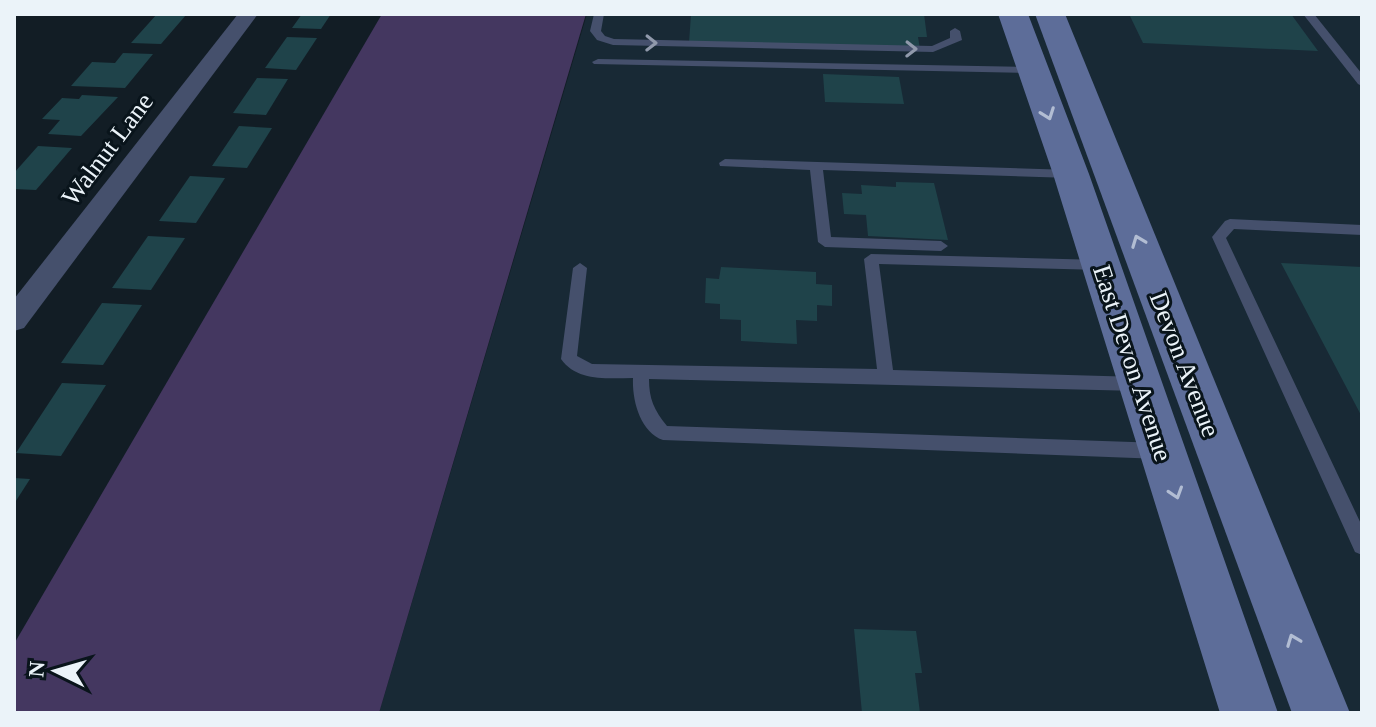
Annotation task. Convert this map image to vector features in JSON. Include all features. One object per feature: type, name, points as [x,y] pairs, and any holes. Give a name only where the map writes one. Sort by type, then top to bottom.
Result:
[{"type":"main road","name":"East Devon Avenue","points":[[1013,14],[1071,174],[1162,451],[1240,709]]},
{"type":"main road","name":"Devon Avenue","points":[[1050,14],[1321,713]]},
{"type":"street","name":"Walnut Lane","points":[[14,320],[248,14]]},
{"type":"lane","points":[[599,14],[595,31],[601,38],[613,42],[933,49],[956,40],[955,31]]},
{"type":"lane","points":[[1308,14],[1362,82]]},
{"type":"lane","points":[[598,62],[1032,70]]},
{"type":"lane","points":[[725,163],[1071,174]]},
{"type":"lane","points":[[816,166],[825,242],[941,246]]},
{"type":"lane","points":[[1362,230],[1230,224],[1219,237],[1362,546]]},
{"type":"lane","points":[[886,376],[871,259],[1101,265]]},
{"type":"lane","points":[[580,268],[569,359],[589,371],[1140,384]]},
{"type":"lane","points":[[641,372],[643,410],[663,433],[1162,451]]},
{"type":"shaded area","points":[[382,14],[586,14],[379,713],[14,713],[14,644]]},
{"type":"shaded area","points":[[587,14],[1362,14],[1362,713],[379,713]]},
{"type":"building","points":[[157,14],[186,15],[161,44],[131,43]]},
{"type":"building","points":[[302,14],[331,14],[321,29],[292,28]]},
{"type":"building","points":[[691,14],[924,14],[927,37],[918,37],[920,49],[689,43]]},
{"type":"building","points":[[1129,14],[1291,14],[1318,51],[1143,43]]},
{"type":"building","points":[[287,37],[317,38],[296,70],[265,68]]},
{"type":"building","points":[[123,53],[153,54],[125,88],[71,86],[92,62],[115,63]]},
{"type":"building","points":[[823,74],[899,77],[904,104],[825,102]]},
{"type":"building","points":[[257,78],[288,79],[266,115],[233,113]]},
{"type":"building","points":[[82,95],[118,97],[81,136],[48,134],[60,120],[42,119],[62,98],[79,99]]},
{"type":"building","points":[[239,126],[272,128],[247,168],[212,166]]},
{"type":"building","points":[[38,146],[72,148],[36,190],[14,189],[14,173]]},
{"type":"building","points":[[190,176],[225,178],[196,223],[159,221]]},
{"type":"building","points":[[896,182],[934,183],[948,240],[868,236],[866,215],[844,214],[842,193],[862,194],[861,185],[896,187]]},
{"type":"building","points":[[148,236],[185,238],[151,290],[112,288]]},
{"type":"building","points":[[1281,263],[1362,267],[1362,417]]},
{"type":"building","points":[[721,267],[816,272],[816,284],[832,285],[832,306],[817,305],[817,321],[796,320],[797,344],[741,341],[741,320],[720,319],[720,304],[705,303],[706,278],[719,279]]},
{"type":"building","points":[[102,303],[142,305],[103,365],[61,363]]},
{"type":"building","points":[[62,383],[106,385],[61,456],[16,453]]},
{"type":"building","points":[[14,478],[30,479],[14,504]]},
{"type":"building","points":[[854,629],[916,631],[922,673],[915,673],[920,713],[862,713]]}]
